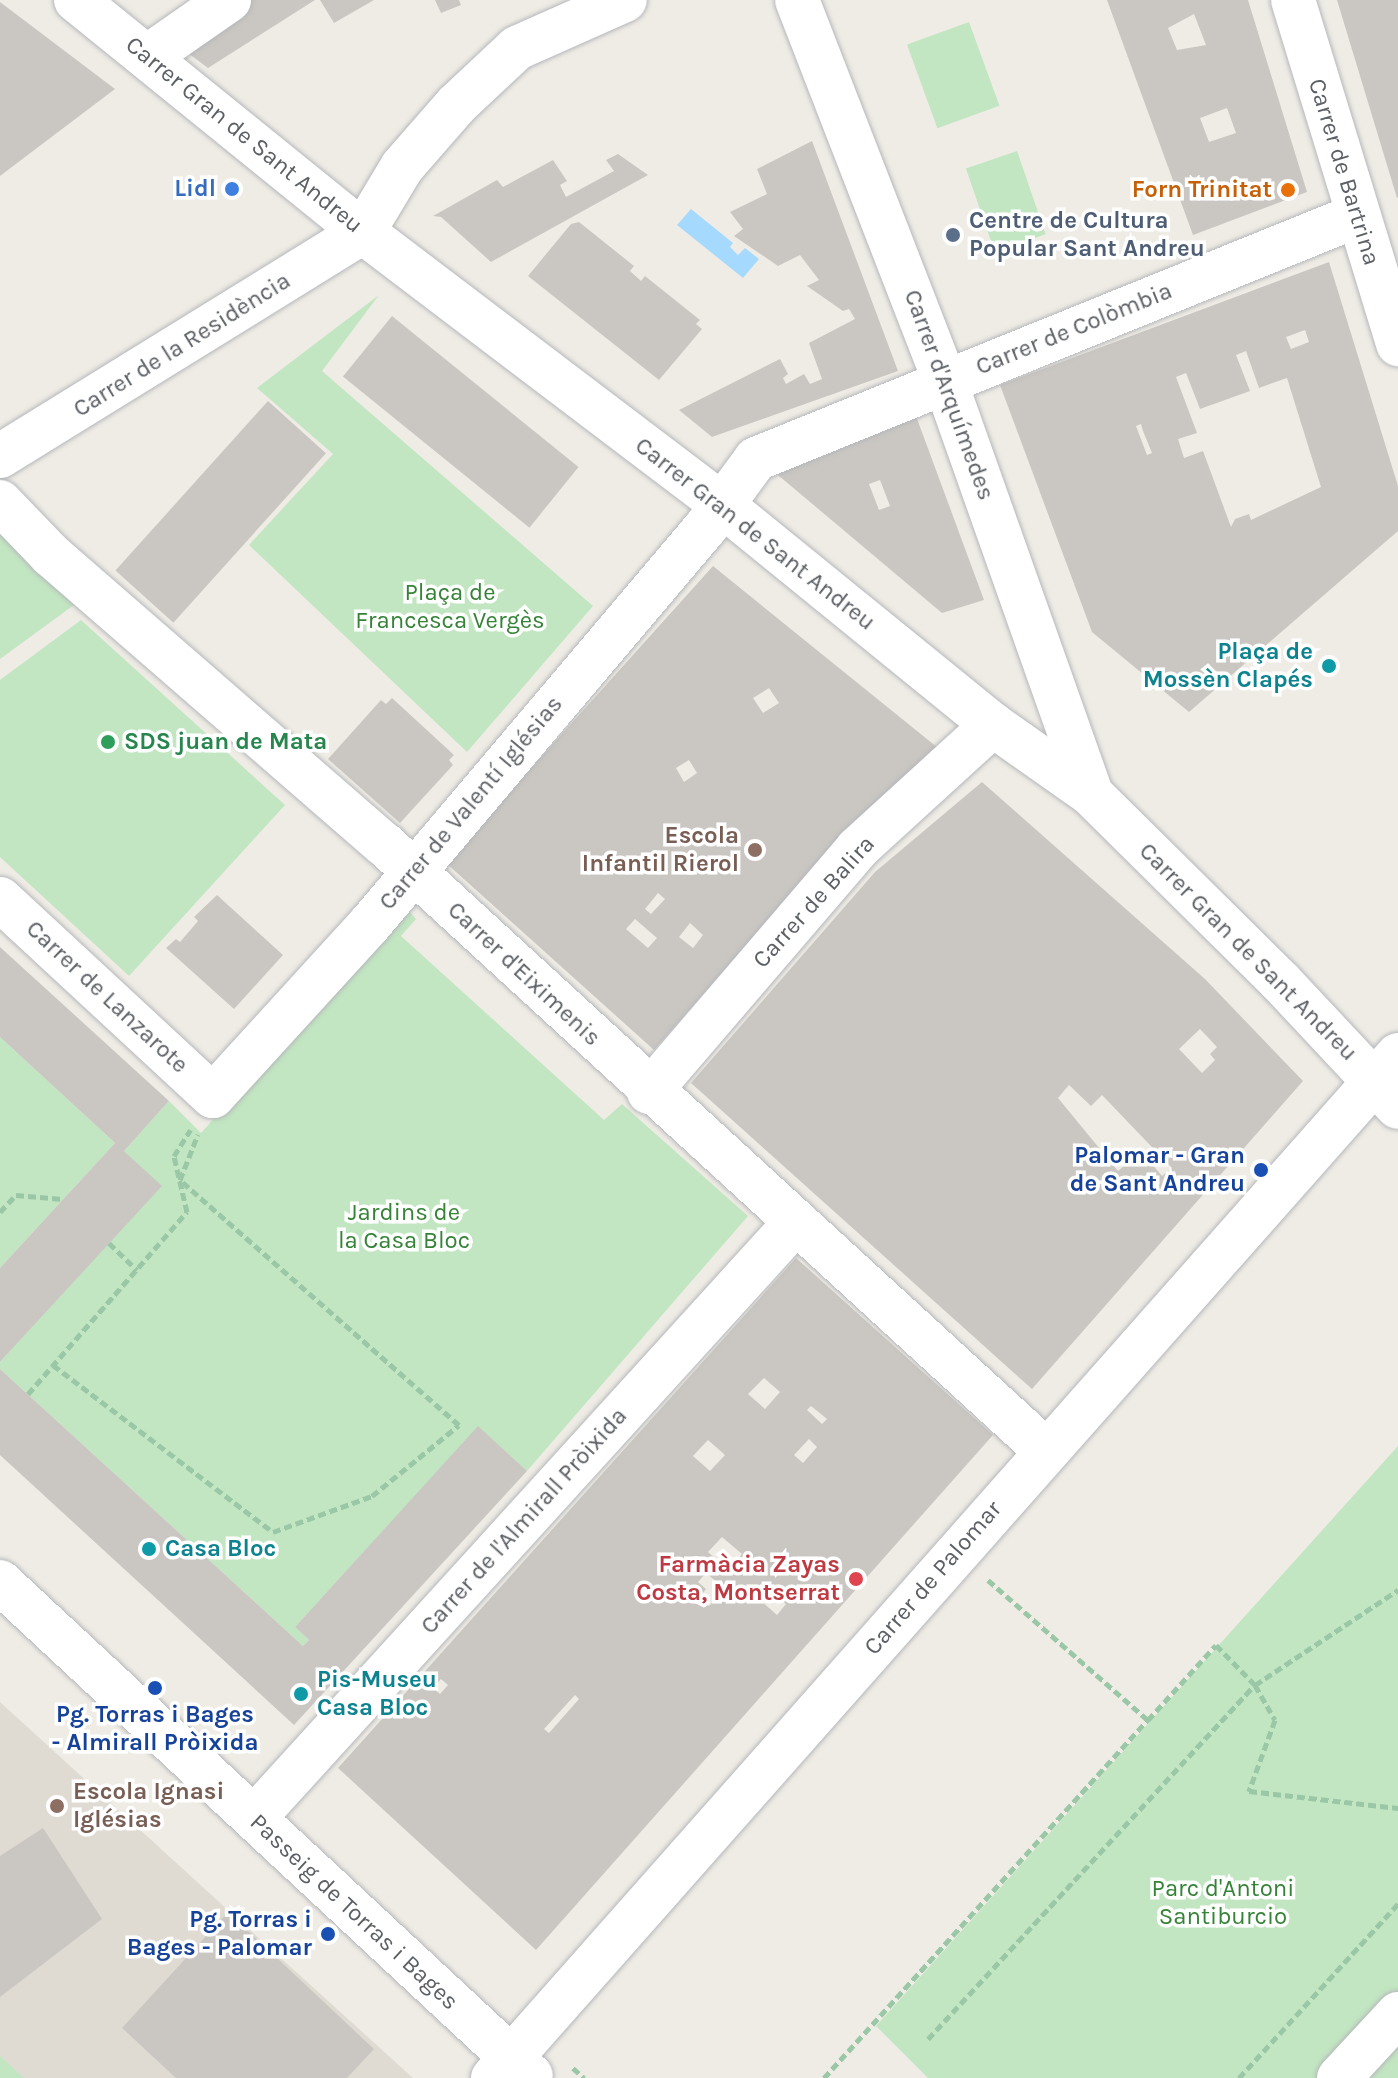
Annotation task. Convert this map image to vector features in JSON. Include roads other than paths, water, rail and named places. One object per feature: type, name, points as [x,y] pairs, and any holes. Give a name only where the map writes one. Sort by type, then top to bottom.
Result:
[{"type":"street","name":"Carrer Gran de Sant Andreu","points":[[76,0],[363,232],[721,504],[993,725],[1091,794],[1390,1080]]},
{"type":"street","points":[[147,57],[229,0]]},
{"type":"street","points":[[363,232],[402,167],[456,105],[517,48],[625,0]]},
{"type":"street","name":"Carrer d'Arquímedes","points":[[797,0],[945,381],[1091,794]]},
{"type":"street","name":"Carrer de Bartrina","points":[[1293,0],[1356,216],[1398,344]]},
{"type":"street","name":"Carrer de Colòmbia","points":[[721,504],[756,459],[1356,216]]},
{"type":"street","name":"Carrer de la Residència","points":[[0,456],[363,232]]},
{"type":"street","name":"Carrer d'Eiximenis","points":[[0,502],[51,555],[413,872],[649,1092],[1045,1450]]},
{"type":"street","name":"Carrer de Valentí Iglésias","points":[[203,1111],[413,872],[721,504]]},
{"type":"street","name":"Carrer de Balira","points":[[649,1092],[857,849],[993,725]]},
{"type":"street","name":"Carrer de Lanzarote","points":[[0,899],[203,1111]]},
{"type":"street","name":"Carrer de Palomar","points":[[512,2071],[1045,1450],[1390,1080]]},
{"type":"street","name":"Carrer de l'Almirall Pròixida","points":[[254,1818],[795,1223]]},
{"type":"street","name":"Passeig de Torras i Bages","points":[[0,1582],[254,1818],[512,2071]]},
{"type":"street","points":[[1339,2078],[1398,2014]]},
{"type":"water","points":[[691,209],[733,243],[730,247],[738,255],[745,248],[759,259],[743,278],[677,225]]},
{"type":"place","name":"Lidl","points":[[232,189]]},
{"type":"place","name":"Forn Trinitat","points":[[1288,190]]},
{"type":"place","name":"Centre de Cultura Popular Sant Andreu","points":[[953,235]]},
{"type":"place","name":"Plaça de Mossèn Clapés","points":[[1329,666]]},
{"type":"place","name":"SDS juan de Mata","points":[[108,742]]},
{"type":"place","name":"Escola Infantil Rierol","points":[[755,850]]},
{"type":"place","name":"Palomar - Gran de Sant Andreu","points":[[1261,1170]]},
{"type":"place","name":"Casa Bloc","points":[[149,1549]]},
{"type":"place","name":"Farmàcia Zayas Costa, Montserrat","points":[[856,1579]]},
{"type":"place","name":"Pg. Torras i Bages - Almirall Pròixida","points":[[155,1688]]},
{"type":"place","name":"Pis-Museu Casa Bloc","points":[[301,1694]]},
{"type":"place","name":"Escola Ignasi Iglésias","points":[[57,1806]]},
{"type":"place","name":"Pg. Torras i Bages - Palomar","points":[[328,1934]]},
{"type":"park label","name":"Plaça de Francesca Vergès","points":[[450,607]]},
{"type":"park label","name":"Jardins de la Casa Bloc","points":[[404,1227]]},
{"type":"park label","name":"Parc d'Antoni Santiburcio","points":[[1223,1903]]}]
